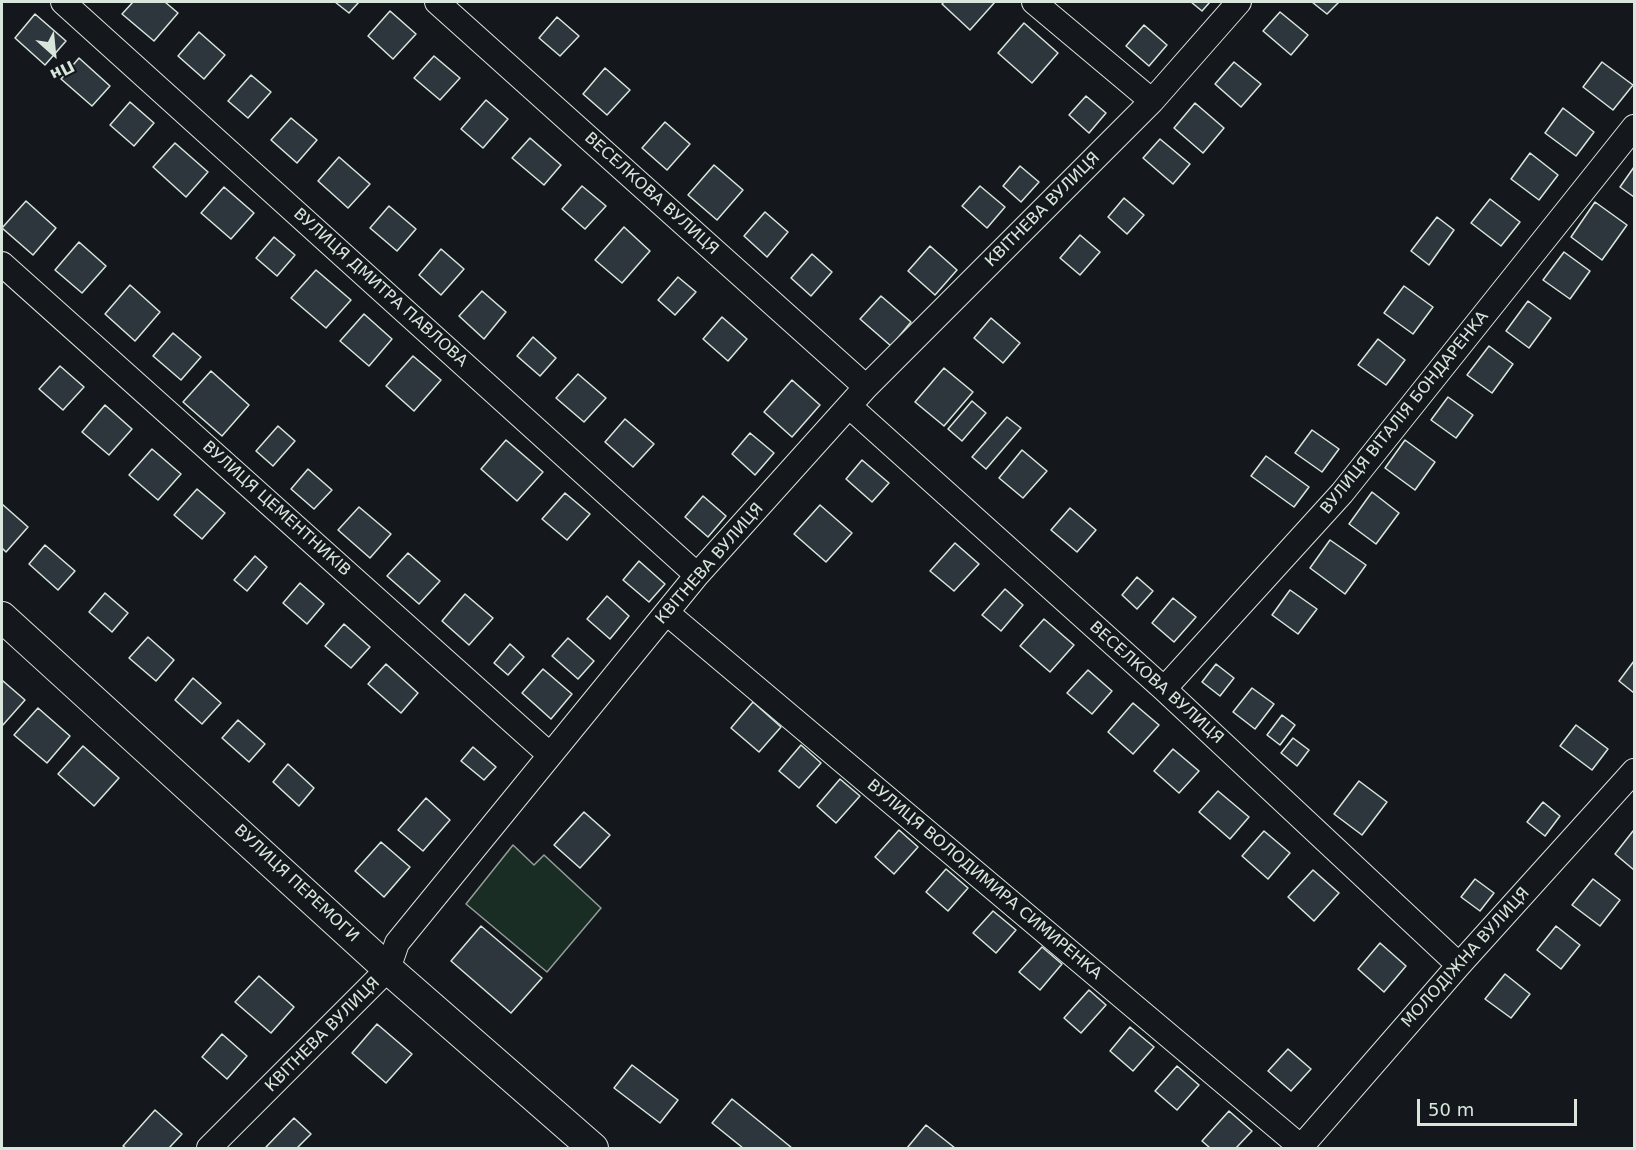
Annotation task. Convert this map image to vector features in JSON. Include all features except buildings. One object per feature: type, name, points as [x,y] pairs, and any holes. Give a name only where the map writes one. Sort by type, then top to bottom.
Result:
[{"type":"main road","name":"ВУЛИЦЯ ПЕРЕМОГИ","points":[[2,617],[388,969],[593,1149]]},
{"type":"street","name":"ВУЛИЦЯ ДМИТРА ПАВЛОВА","points":[[63,2],[697,575]]},
{"type":"street","name":"ВЕСЕЛКОВА ВУЛИЦЯ","points":[[436,2],[866,387]]},
{"type":"street","points":[[1034,2],[1152,101]]},
{"type":"street","name":"КВІТНЕВА ВУЛИЦЯ","points":[[209,1149],[388,969],[397,943],[697,575],[866,387],[1152,101],[1239,2]]},
{"type":"street","name":"ВУЛИЦЯ ВІТАЛІЯ БОНДАРЕНКА","points":[[1164,689],[1342,493],[1635,127]]},
{"type":"street","name":"ВУЛИЦЯ ЦЕМЕНТНИКІВ","points":[[2,264],[550,755]]},
{"type":"street","name":"ВЕСЕЛКОВА ВУЛИЦЯ","points":[[849,406],[1164,689],[1459,964]]},
{"type":"street","name":"ВУЛИЦЯ ВОЛОДИМИРА СИМИРЕНКА","points":[[666,613],[1301,1148]]},
{"type":"street","name":"МОЛОДІЖНА ВУЛИЦЯ","points":[[1301,1148],[1459,964],[1635,771]]},
{"type":"green space","points":[[513,845],[534,865],[544,855],[601,908],[547,972],[466,904]]}]
